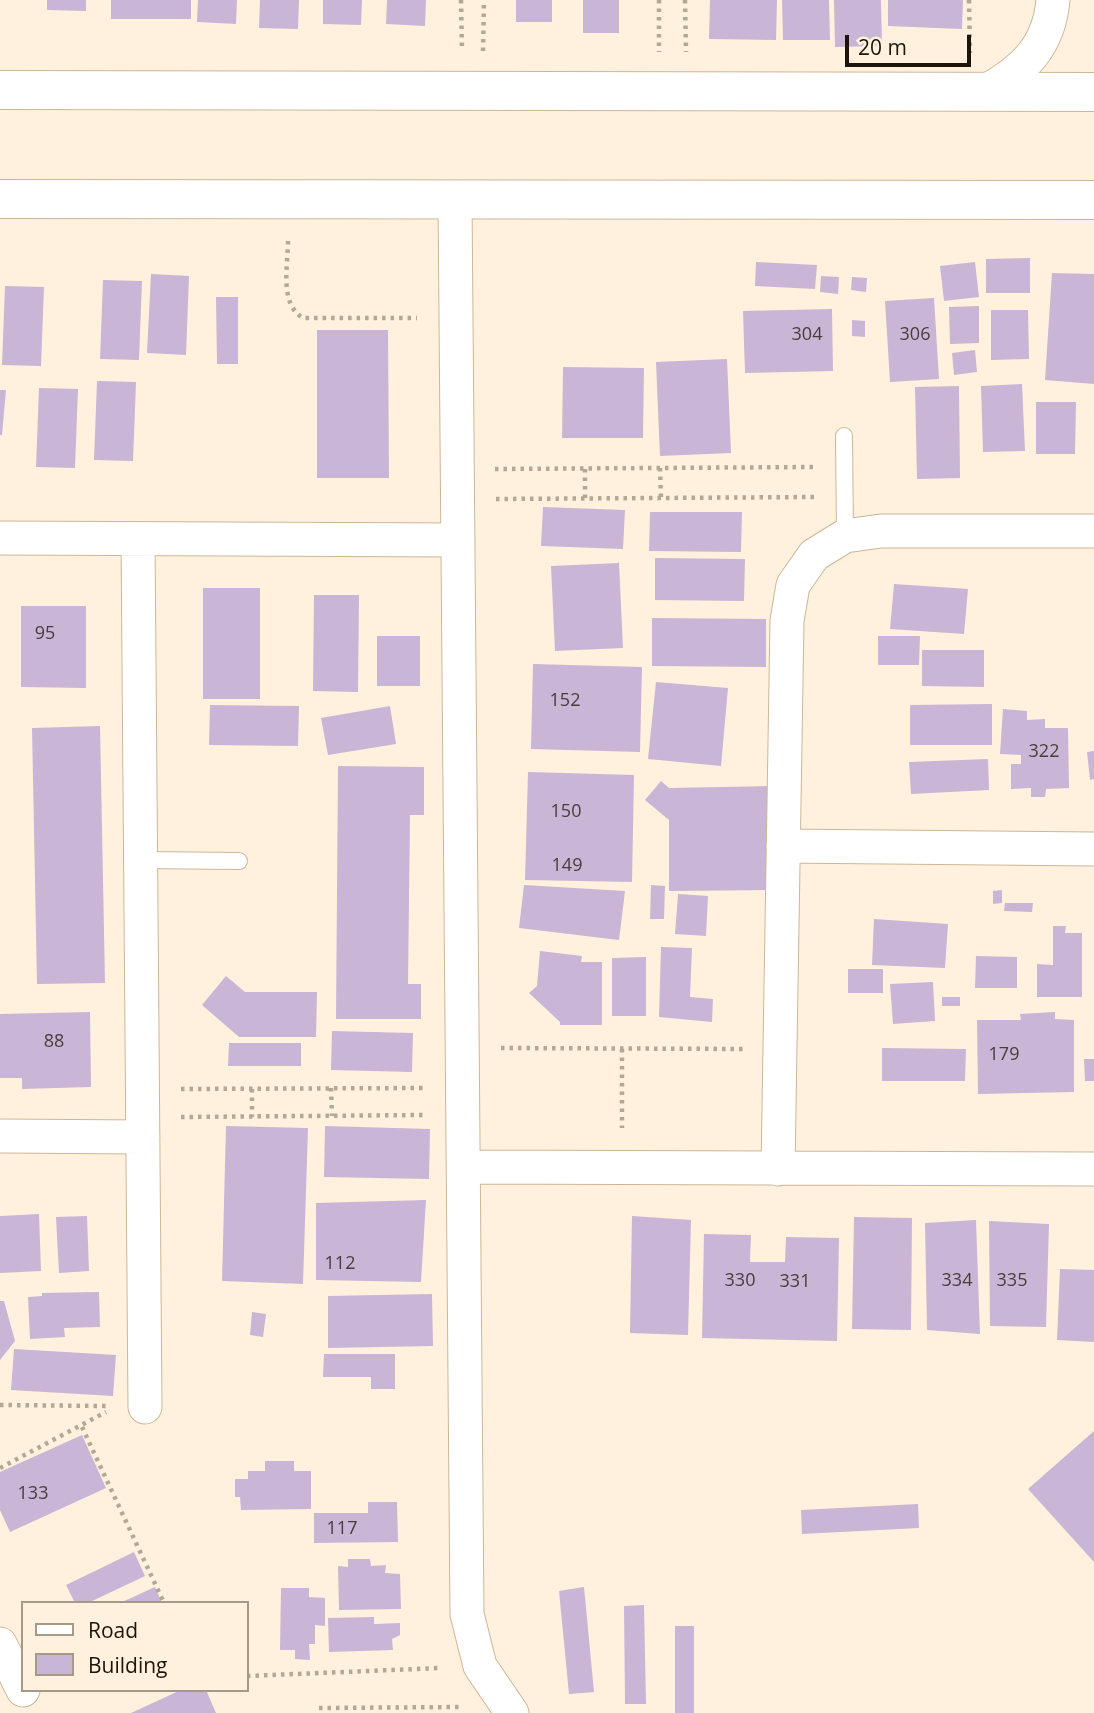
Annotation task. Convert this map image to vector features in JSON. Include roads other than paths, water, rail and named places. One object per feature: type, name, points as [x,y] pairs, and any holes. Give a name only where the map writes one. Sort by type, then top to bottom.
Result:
[{"type":"street","points":[[979,92],[1016,75],[1038,49],[1052,18],[1053,0]]},
{"type":"street","points":[[0,90],[1094,92]]},
{"type":"street","points":[[0,200],[1094,200]]},
{"type":"street","points":[[455,200],[467,1614],[480,1666],[509,1710]]},
{"type":"street","points":[[778,1168],[787,621],[793,585],[814,555],[845,536],[881,531],[1094,531]]},
{"type":"street","points":[[0,538],[458,540]]},
{"type":"street","points":[[138,539],[145,1407]]},
{"type":"street","points":[[783,846],[1094,849]]},
{"type":"street","points":[[0,1136],[143,1115]]},
{"type":"street","points":[[464,1167],[1094,1169]]},
{"type":"street","points":[[0,1644],[21,1686]]},
{"type":"street","points":[[24,1692],[34,1713]]},
{"type":"lane","points":[[844,436],[845,536]]},
{"type":"lane","points":[[140,860],[239,862]]}]
